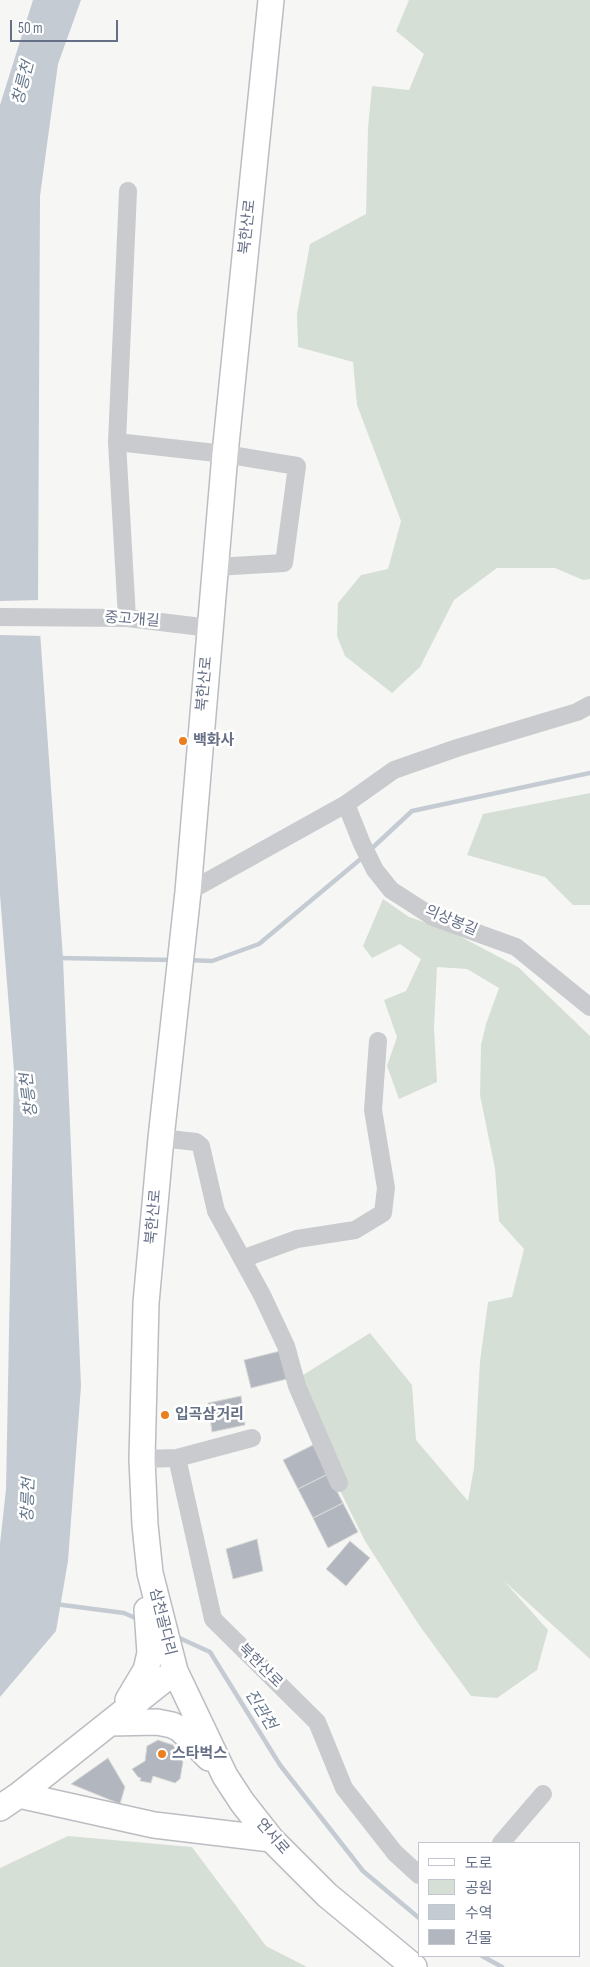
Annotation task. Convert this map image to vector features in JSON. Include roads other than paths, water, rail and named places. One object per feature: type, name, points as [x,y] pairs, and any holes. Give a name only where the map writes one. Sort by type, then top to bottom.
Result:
[{"type":"main road","name":"북한산로","points":[[150,1573],[142,1459],[146,1303],[181,942],[188,892],[225,454],[272,0]]},
{"type":"main road","points":[[110,1723],[135,1691],[146,1670],[150,1653],[146,1596],[150,1573]]},
{"type":"main road","name":"삼천골다리","points":[[150,1573],[175,1671]]},
{"type":"main road","points":[[10,1802],[175,1671]]},
{"type":"main road","name":"연서로","points":[[175,1671],[225,1776],[242,1802],[271,1839],[327,1896],[389,1949],[414,1967]]},
{"type":"main road","points":[[110,1723],[157,1722],[172,1725],[180,1729],[199,1747],[225,1776]]},
{"type":"main road","points":[[10,1802],[154,1825],[271,1839]]},
{"type":"street","points":[[127,618],[117,442],[128,191]]},
{"type":"street","points":[[117,442],[225,454],[297,466],[284,563],[215,566]]},
{"type":"street","name":"중고개길","points":[[0,617],[127,618],[210,628]]},
{"type":"street","points":[[188,892],[346,804],[394,770],[457,748],[577,712],[590,705]]},
{"type":"street","name":"의상봉길","points":[[346,804],[375,870],[391,890],[433,917],[516,947],[590,1007]]},
{"type":"street","points":[[242,1259],[297,1239],[355,1230],[383,1214],[386,1188],[373,1110],[378,1041]]},
{"type":"street","points":[[161,1138],[188,1140],[196,1142],[201,1146],[216,1211],[286,1346],[297,1386],[340,1483]]},
{"type":"street","points":[[142,1459],[177,1458],[252,1438]]},
{"type":"street","name":"북한산로","points":[[177,1458],[213,1619],[317,1722],[344,1788],[395,1853],[418,1875]]},
{"type":"street","points":[[502,1842],[543,1794]]},
{"type":"water","name":"창릉천","points":[[33,0],[81,0],[58,64],[40,196],[38,603],[63,958],[81,1386],[68,1561],[56,1631],[0,1697],[0,1544],[6,1489],[14,1071],[0,895],[0,105]]},
{"type":"waterway","points":[[369,851],[412,811],[590,773]]},
{"type":"waterway","points":[[188,960],[212,961],[259,944],[363,857]]},
{"type":"waterway","points":[[58,958],[173,960]]},
{"type":"waterway","name":"진관천","points":[[55,1604],[124,1613],[140,1620]]},
{"type":"waterway","name":"진관천","points":[[175,1636],[210,1652],[280,1765],[363,1871],[418,1917]]},
{"type":"waterway","name":"진관천","points":[[484,1957],[502,1967]]},
{"type":"place","name":"백화사","points":[[183,741]]},
{"type":"place","name":"입곡삼거리","points":[[165,1415]]},
{"type":"place","name":"스타벅스","points":[[162,1754]]}]
